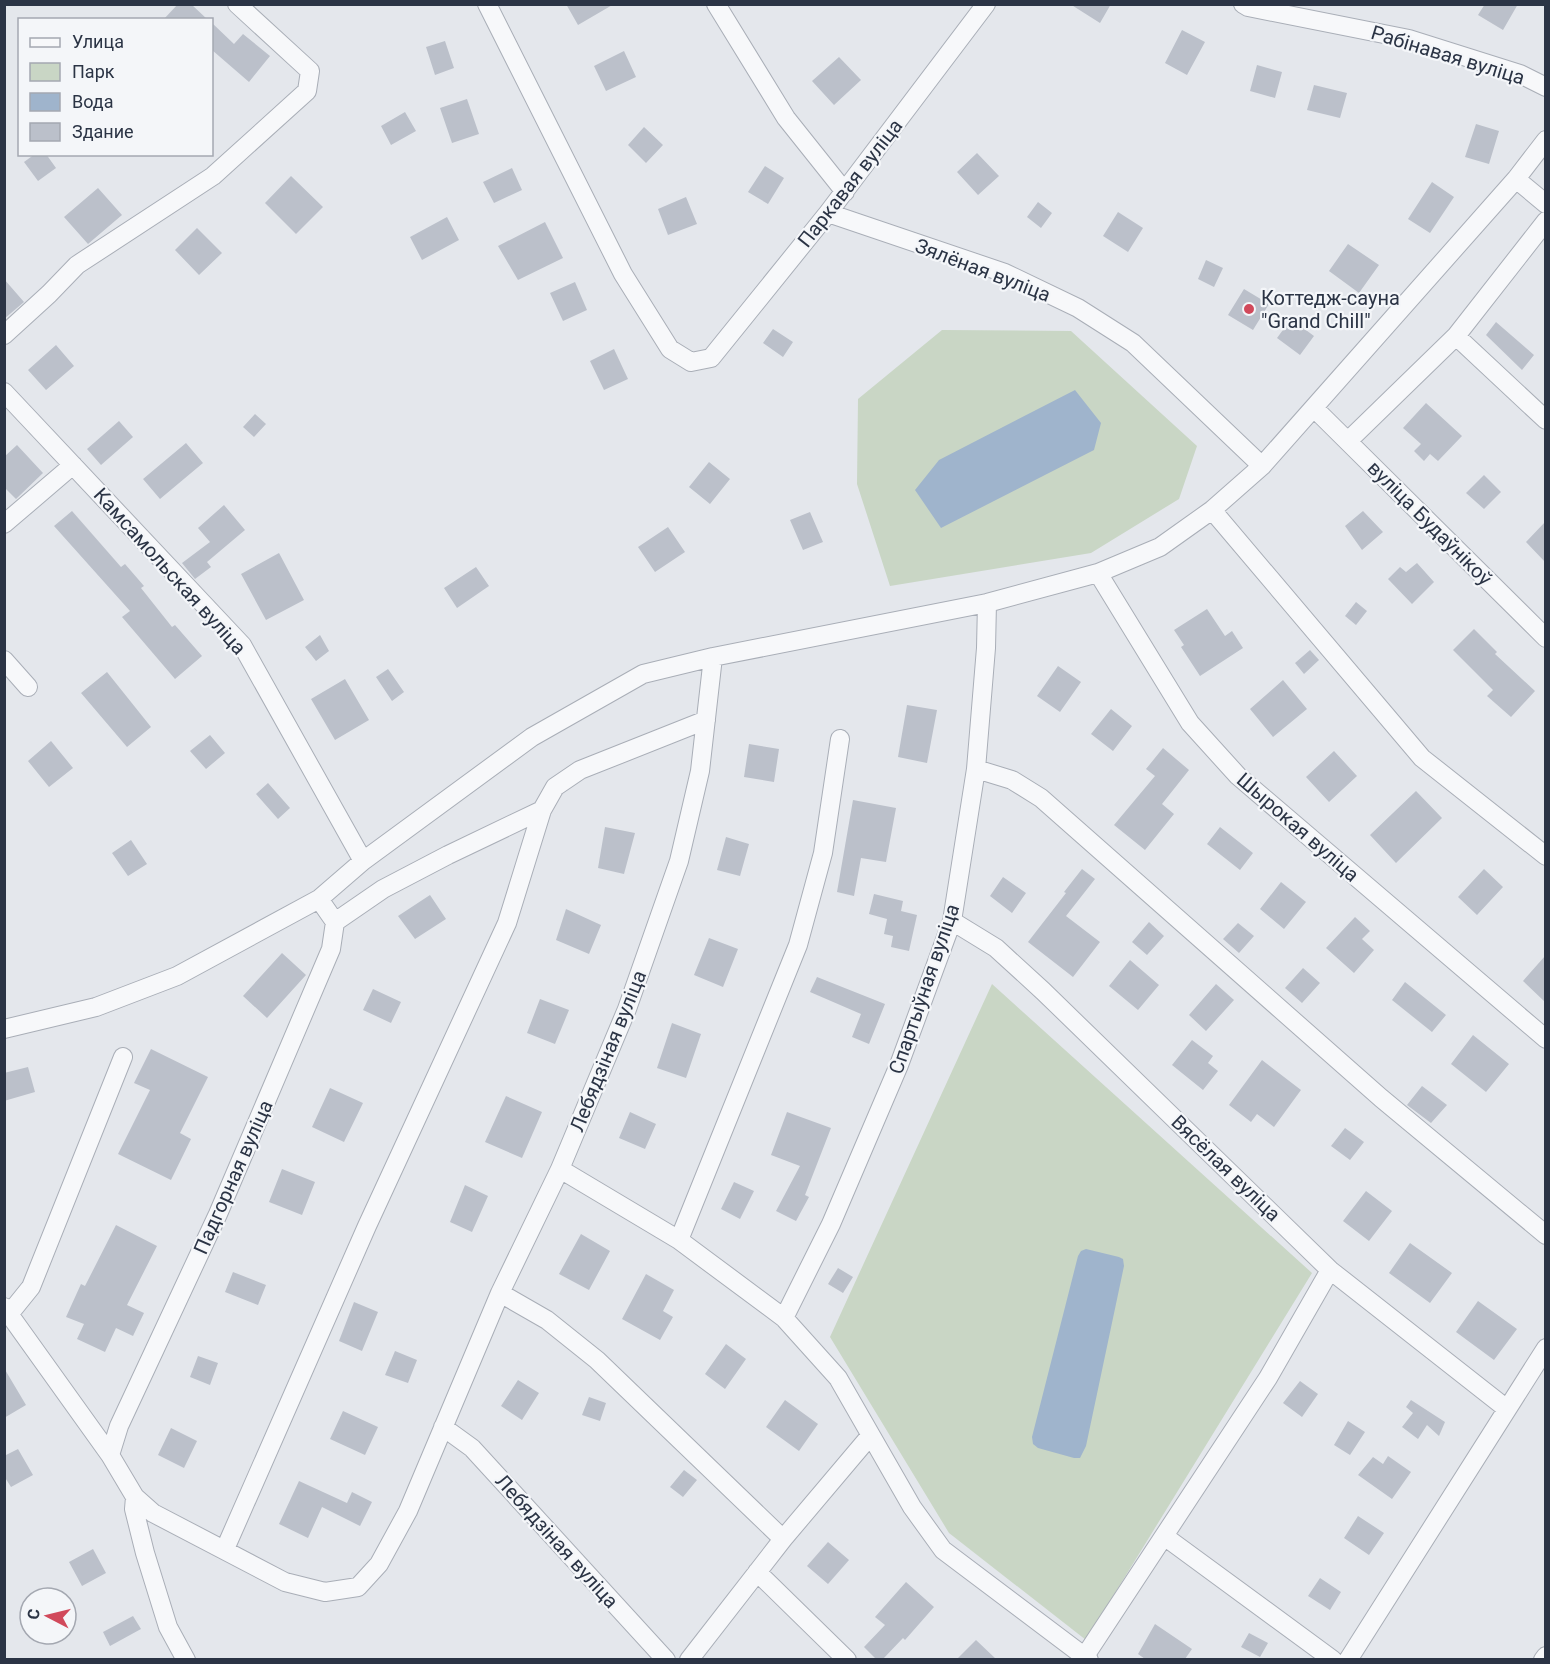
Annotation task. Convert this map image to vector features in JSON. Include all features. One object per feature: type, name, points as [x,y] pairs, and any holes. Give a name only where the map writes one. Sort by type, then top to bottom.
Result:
[{"type":"street","points":[[4,335],[77,265],[213,176],[307,91],[310,71],[237,4]]},
{"type":"street","name":"Паркавая вуліца","points":[[488,4],[623,274],[670,349],[691,362],[711,358],[828,213],[986,4]]},
{"type":"street","points":[[716,4],[733,36],[786,118],[844,192]]},
{"type":"street","name":"Рабінавая вуліца","points":[[1243,4],[1409,39],[1520,74],[1545,87]]},
{"type":"street","points":[[4,1029],[96,1007],[177,976],[319,899],[363,861],[532,737],[643,674],[713,657],[987,603],[1098,573],[1160,547],[1212,510],[1262,466],[1516,179],[1545,140]]},
{"type":"street","points":[[1516,179],[1545,204]]},
{"type":"street","name":"Зялёная вуліца","points":[[828,213],[1005,273],[1078,308],[1133,344],[1262,466]]},
{"type":"street","points":[[1348,441],[1456,336],[1545,221]]},
{"type":"street","points":[[1456,336],[1545,420]]},
{"type":"street","name":"Камсамольская вуліца","points":[[4,392],[242,645],[363,861]]},
{"type":"street","name":"вуліца Будаўнікоў","points":[[1314,408],[1545,638]]},
{"type":"street","points":[[4,524],[73,465]]},
{"type":"street","points":[[1212,510],[1422,758],[1545,856]]},
{"type":"street","name":"Шырокая вуліца","points":[[1098,573],[1190,723],[1238,776],[1545,1039]]},
{"type":"street","name":"Спартыўная вуліца","points":[[784,1318],[831,1224],[899,1065],[952,921],[976,769],[986,648],[987,603]]},
{"type":"street","name":"Лебядзіная вуліца","points":[[7,1310],[111,1455],[135,1497],[153,1513],[285,1582],[325,1592],[358,1587],[379,1564],[408,1511],[500,1293],[560,1169],[627,1009],[679,861],[700,771],[713,657]]},
{"type":"street","points":[[4,660],[28,687]]},
{"type":"street","points":[[225,1549],[362,1237],[507,923],[542,810],[555,787],[580,770],[706,720]]},
{"type":"street","points":[[679,1240],[798,945],[823,853],[840,739]]},
{"type":"street","points":[[976,769],[1012,780],[1041,798],[1372,1090],[1545,1235]]},
{"type":"street","points":[[319,899],[335,922],[382,889],[542,810]]},
{"type":"street","name":"Вясёлая вуліца","points":[[952,921],[996,948],[1330,1270],[1507,1409]]},
{"type":"street","name":"Падгорная вуліца","points":[[111,1455],[119,1426],[218,1214],[331,949],[335,922]]},
{"type":"street","points":[[7,1310],[31,1287],[123,1057]]},
{"type":"street","points":[[560,1169],[679,1240],[784,1318],[838,1378],[912,1507],[943,1550],[1087,1658],[1268,1378],[1330,1270]]},
{"type":"street","points":[[500,1293],[547,1320],[597,1360],[783,1539]]},
{"type":"street","points":[[1348,1659],[1545,1348]]},
{"type":"street","name":"Лебядзіная вуліца","points":[[443,1427],[472,1448],[666,1659]]},
{"type":"street","points":[[689,1659],[783,1539],[870,1436]]},
{"type":"street","points":[[135,1497],[134,1509],[145,1553],[168,1627],[186,1659]]},
{"type":"street","points":[[1164,1536],[1333,1659]]},
{"type":"street","points":[[757,1572],[847,1659]]},
{"type":"green space","points":[[942,330],[1071,331],[1197,446],[1179,499],[1091,553],[890,586],[857,484],[858,399]]},
{"type":"green space","points":[[992,984],[1312,1273],[1086,1640],[949,1533],[830,1337]]},
{"type":"water","points":[[1075,390],[1101,423],[1094,450],[941,528],[915,490],[939,460]]},
{"type":"water","points":[[1086,1249],[1119,1257],[1123,1259],[1124,1266],[1086,1446],[1080,1458],[1074,1458],[1038,1448],[1033,1444],[1032,1437],[1078,1256]]},
{"type":"building","points":[[178,4],[191,4],[206,18],[165,18]]},
{"type":"building","points":[[566,4],[614,4],[578,25]]},
{"type":"building","points":[[1070,4],[1111,4],[1100,23]]},
{"type":"building","points":[[1485,4],[1518,4],[1503,30],[1478,15]]},
{"type":"building","points":[[213,24],[234,44],[243,34],[270,56],[249,82],[213,51]]},
{"type":"building","points":[[1182,30],[1205,42],[1187,75],[1165,63]]},
{"type":"building","points":[[445,41],[454,68],[435,75],[426,47]]},
{"type":"building","points":[[624,51],[636,77],[606,91],[594,66]]},
{"type":"building","points":[[839,57],[861,80],[834,105],[812,81]]},
{"type":"building","points":[[1257,65],[1282,72],[1275,98],[1250,91]]},
{"type":"building","points":[[1314,85],[1347,93],[1340,118],[1307,110]]},
{"type":"building","points":[[467,99],[479,134],[452,143],[440,108]]},
{"type":"building","points":[[405,112],[416,131],[391,145],[381,126]]},
{"type":"building","points":[[1476,124],[1499,131],[1489,164],[1465,157]]},
{"type":"building","points":[[644,127],[663,145],[646,163],[628,145]]},
{"type":"building","points":[[977,153],[999,176],[978,195],[957,172]]},
{"type":"building","points":[[32,156],[47,156],[56,168],[38,181],[24,162]]},
{"type":"building","points":[[765,166],[784,178],[768,204],[748,192]]},
{"type":"building","points":[[512,168],[522,190],[494,203],[483,182]]},
{"type":"building","points":[[291,176],[323,207],[296,234],[265,203]]},
{"type":"building","points":[[1432,182],[1454,197],[1430,233],[1408,219]]},
{"type":"building","points":[[98,188],[122,215],[88,244],[64,217]]},
{"type":"building","points":[[686,197],[697,224],[668,235],[658,209]]},
{"type":"building","points":[[1038,202],[1052,213],[1041,228],[1027,217]]},
{"type":"building","points":[[1118,212],[1143,228],[1128,252],[1103,236]]},
{"type":"building","points":[[447,217],[459,240],[422,260],[410,237]]},
{"type":"building","points":[[545,222],[563,258],[518,280],[498,246]]},
{"type":"building","points":[[197,228],[222,253],[199,275],[175,250]]},
{"type":"building","points":[[1348,244],[1379,265],[1359,293],[1329,271]]},
{"type":"building","points":[[1206,260],[1223,268],[1214,287],[1198,279]]},
{"type":"building","points":[[4,279],[24,302],[4,319]]},
{"type":"building","points":[[575,282],[587,310],[563,321],[550,293]]},
{"type":"building","name":"Коттедж-сауна \"Grand Chill\"","points":[[1244,289],[1269,304],[1253,330],[1228,315]]},
{"type":"building","points":[[1291,319],[1314,336],[1300,355],[1277,338]]},
{"type":"building","points":[[1496,322],[1534,355],[1522,370],[1486,335]]},
{"type":"building","points":[[773,329],[793,342],[783,357],[763,343]]},
{"type":"building","points":[[56,345],[74,366],[46,390],[28,370]]},
{"type":"building","points":[[614,349],[628,379],[604,390],[590,361]]},
{"type":"building","points":[[1426,403],[1462,436],[1438,461],[1430,454],[1424,461],[1414,451],[1421,444],[1403,428]]},
{"type":"building","points":[[255,414],[266,424],[254,437],[243,427]]},
{"type":"building","points":[[119,421],[133,437],[101,465],[87,449]]},
{"type":"building","points":[[186,443],[203,463],[160,499],[143,479]]},
{"type":"building","points":[[17,445],[43,473],[16,499],[4,487],[4,457]]},
{"type":"building","points":[[709,462],[730,479],[710,504],[689,487]]},
{"type":"building","points":[[1484,475],[1501,492],[1484,509],[1466,493]]},
{"type":"building","points":[[224,505],[245,530],[207,562],[211,567],[195,579],[182,563],[210,542],[198,528]]},
{"type":"building","points":[[72,511],[121,567],[125,564],[144,586],[141,588],[172,627],[175,625],[202,656],[175,679],[122,617],[130,611],[54,526]]},
{"type":"building","points":[[1363,511],[1383,532],[1362,550],[1345,526]]},
{"type":"building","points":[[810,512],[823,542],[803,550],[790,520]]},
{"type":"building","points":[[1545,522],[1545,562],[1526,542]]},
{"type":"building","points":[[668,527],[685,552],[655,572],[638,547]]},
{"type":"building","points":[[279,553],[304,600],[266,620],[241,574]]},
{"type":"building","points":[[1417,563],[1434,582],[1412,604],[1388,579],[1400,567],[1406,572]]},
{"type":"building","points":[[476,567],[489,586],[457,608],[444,588]]},
{"type":"building","points":[[1356,602],[1367,611],[1356,625],[1345,616]]},
{"type":"building","points":[[1207,609],[1225,636],[1232,631],[1243,648],[1200,676],[1181,647],[1184,645],[1174,630]]},
{"type":"building","points":[[1474,629],[1497,652],[1495,654],[1535,691],[1511,717],[1487,696],[1493,690],[1453,650]]},
{"type":"building","points":[[320,635],[329,651],[316,661],[305,647]]},
{"type":"building","points":[[1310,650],[1319,660],[1304,674],[1295,663]]},
{"type":"building","points":[[1058,666],[1081,682],[1060,712],[1037,696]]},
{"type":"building","points":[[388,669],[404,692],[392,701],[376,677]]},
{"type":"building","points":[[107,672],[151,727],[127,747],[81,693]]},
{"type":"building","points":[[345,679],[369,720],[335,740],[311,699]]},
{"type":"building","points":[[1283,680],[1307,709],[1273,737],[1250,709]]},
{"type":"building","points":[[907,705],[937,710],[927,763],[898,757]]},
{"type":"building","points":[[1111,709],[1132,726],[1113,751],[1091,734]]},
{"type":"building","points":[[210,735],[225,753],[206,769],[190,751]]},
{"type":"building","points":[[51,741],[73,768],[49,787],[28,761]]},
{"type":"building","points":[[749,744],[779,749],[774,782],[744,777]]},
{"type":"building","points":[[1163,748],[1189,770],[1162,804],[1174,814],[1145,850],[1114,825],[1155,776],[1146,769]]},
{"type":"building","points":[[1334,751],[1357,776],[1329,802],[1306,777]]},
{"type":"building","points":[[268,783],[290,808],[278,819],[256,794]]},
{"type":"building","points":[[1416,791],[1442,818],[1396,863],[1370,835]]},
{"type":"building","points":[[853,800],[896,808],[886,862],[861,858],[854,896],[837,892]]},
{"type":"building","points":[[605,827],[635,833],[624,874],[598,868]]},
{"type":"building","points":[[1220,827],[1253,853],[1240,870],[1207,844]]},
{"type":"building","points":[[726,837],[749,844],[740,876],[717,870]]},
{"type":"building","points":[[131,840],[147,864],[128,876],[112,853]]},
{"type":"building","points":[[1082,869],[1095,879],[1066,916],[1100,942],[1073,977],[1028,942]]},
{"type":"building","points":[[1484,869],[1503,887],[1477,915],[1458,897]]},
{"type":"building","points":[[1003,877],[1026,893],[1012,913],[990,896]]},
{"type":"building","points":[[1281,882],[1306,902],[1284,929],[1260,909]]},
{"type":"building","points":[[874,894],[903,901],[901,911],[917,915],[909,951],[891,947],[893,936],[884,934],[887,919],[869,914]]},
{"type":"building","points":[[430,895],[446,919],[415,939],[398,916]]},
{"type":"building","points":[[566,909],[601,925],[589,954],[556,940]]},
{"type":"building","points":[[1355,917],[1370,931],[1362,939],[1374,950],[1354,973],[1326,948]]},
{"type":"building","points":[[1149,922],[1164,936],[1147,955],[1132,942]]},
{"type":"building","points":[[1238,923],[1254,936],[1239,953],[1223,939]]},
{"type":"building","points":[[709,938],[738,949],[723,987],[694,975]]},
{"type":"building","points":[[282,953],[306,975],[267,1018],[243,996]]},
{"type":"building","points":[[1545,956],[1545,1002],[1523,981]]},
{"type":"building","points":[[1130,960],[1159,985],[1138,1010],[1109,986]]},
{"type":"building","points":[[1303,968],[1320,983],[1302,1003],[1285,988]]},
{"type":"building","points":[[817,977],[885,1004],[869,1044],[852,1037],[861,1014],[810,992]]},
{"type":"building","points":[[1405,982],[1446,1015],[1432,1032],[1392,1000]]},
{"type":"building","points":[[1216,984],[1234,1000],[1206,1031],[1189,1015]]},
{"type":"building","points":[[373,989],[401,1002],[391,1023],[363,1010]]},
{"type":"building","points":[[540,999],[569,1010],[555,1044],[527,1033]]},
{"type":"building","points":[[672,1023],[701,1034],[686,1078],[657,1068]]},
{"type":"building","points":[[1473,1035],[1509,1064],[1486,1092],[1451,1064]]},
{"type":"building","points":[[1192,1040],[1213,1056],[1208,1063],[1218,1071],[1203,1090],[1172,1065]]},
{"type":"building","points":[[151,1049],[208,1077],[180,1133],[191,1139],[171,1180],[118,1154],[150,1090],[134,1083]]},
{"type":"building","points":[[1262,1060],[1301,1090],[1274,1127],[1257,1114],[1251,1122],[1229,1105]]},
{"type":"building","points":[[28,1067],[35,1092],[4,1101],[4,1073]]},
{"type":"building","points":[[1422,1086],[1447,1105],[1431,1123],[1407,1105]]},
{"type":"building","points":[[330,1088],[363,1103],[344,1142],[312,1127]]},
{"type":"building","points":[[506,1096],[542,1112],[522,1158],[485,1142]]},
{"type":"building","points":[[630,1112],[656,1124],[645,1149],[619,1138]]},
{"type":"building","points":[[787,1112],[831,1128],[805,1195],[809,1197],[796,1221],[776,1211],[800,1166],[771,1155]]},
{"type":"building","points":[[1345,1128],[1364,1142],[1350,1160],[1331,1146]]},
{"type":"building","points":[[282,1169],[315,1182],[302,1215],[269,1202]]},
{"type":"building","points":[[734,1182],[754,1191],[740,1219],[721,1209]]},
{"type":"building","points":[[465,1185],[488,1196],[472,1232],[450,1222]]},
{"type":"building","points":[[1366,1191],[1392,1211],[1369,1241],[1343,1221]]},
{"type":"building","points":[[116,1225],[157,1246],[127,1305],[144,1313],[133,1336],[116,1328],[105,1352],[77,1339],[84,1324],[66,1317],[81,1284],[85,1286]]},
{"type":"building","points":[[581,1234],[610,1251],[589,1290],[559,1274]]},
{"type":"building","points":[[1410,1243],[1452,1273],[1430,1303],[1389,1273]]},
{"type":"building","points":[[838,1268],[853,1277],[843,1293],[828,1284]]},
{"type":"building","points":[[233,1272],[266,1285],[258,1305],[225,1292]]},
{"type":"building","points":[[646,1274],[674,1290],[663,1311],[673,1317],[660,1340],[622,1319]]},
{"type":"building","points":[[1478,1301],[1517,1329],[1494,1360],[1456,1332]]},
{"type":"building","points":[[354,1302],[378,1312],[362,1351],[339,1341]]},
{"type":"building","points":[[726,1344],[746,1359],[725,1389],[705,1374]]},
{"type":"building","points":[[395,1351],[417,1360],[408,1383],[385,1375]]},
{"type":"building","points":[[198,1356],[218,1363],[210,1385],[190,1377]]},
{"type":"building","points":[[4,1368],[26,1405],[4,1418]]},
{"type":"building","points":[[518,1380],[539,1393],[522,1420],[501,1406]]},
{"type":"building","points":[[1300,1381],[1318,1394],[1302,1417],[1283,1403]]},
{"type":"building","points":[[589,1397],[606,1403],[600,1421],[582,1415]]},
{"type":"building","points":[[785,1400],[818,1424],[799,1451],[766,1427]]},
{"type":"building","points":[[1411,1400],[1445,1422],[1439,1436],[1427,1425],[1418,1439],[1402,1427],[1413,1413],[1406,1407]]},
{"type":"building","points":[[343,1411],[378,1427],[365,1455],[330,1439]]},
{"type":"building","points":[[1348,1421],[1365,1432],[1350,1455],[1334,1445]]},
{"type":"building","points":[[171,1428],[197,1441],[184,1468],[158,1455]]},
{"type":"building","points":[[18,1449],[33,1475],[11,1487],[4,1476],[4,1456]]},
{"type":"building","points":[[1388,1456],[1411,1472],[1392,1499],[1358,1475],[1373,1457],[1383,1464]]},
{"type":"building","points":[[684,1470],[697,1480],[683,1497],[670,1487]]},
{"type":"building","points":[[299,1481],[347,1503],[352,1492],[372,1502],[360,1526],[322,1507],[308,1538],[279,1524]]},
{"type":"building","points":[[1358,1516],[1384,1533],[1369,1555],[1344,1538]]},
{"type":"building","points":[[828,1542],[849,1560],[828,1584],[807,1566]]},
{"type":"building","points":[[93,1549],[106,1573],[82,1586],[69,1562]]},
{"type":"building","points":[[1320,1578],[1341,1592],[1330,1610],[1308,1596]]},
{"type":"building","points":[[906,1582],[934,1607],[905,1640],[903,1638],[883,1659],[876,1659],[864,1647],[885,1625],[875,1617]]},
{"type":"building","points":[[133,1616],[141,1629],[110,1646],[103,1632]]},
{"type":"building","points":[[1155,1624],[1192,1649],[1185,1659],[1145,1659],[1138,1654]]},
{"type":"building","points":[[1249,1633],[1268,1643],[1260,1657],[1241,1647]]},
{"type":"building","points":[[976,1640],[996,1659],[957,1659]]},
{"type":"place","name":"Коттедж-сауна \"Grand Chill\"","points":[[1249,309]]}]
